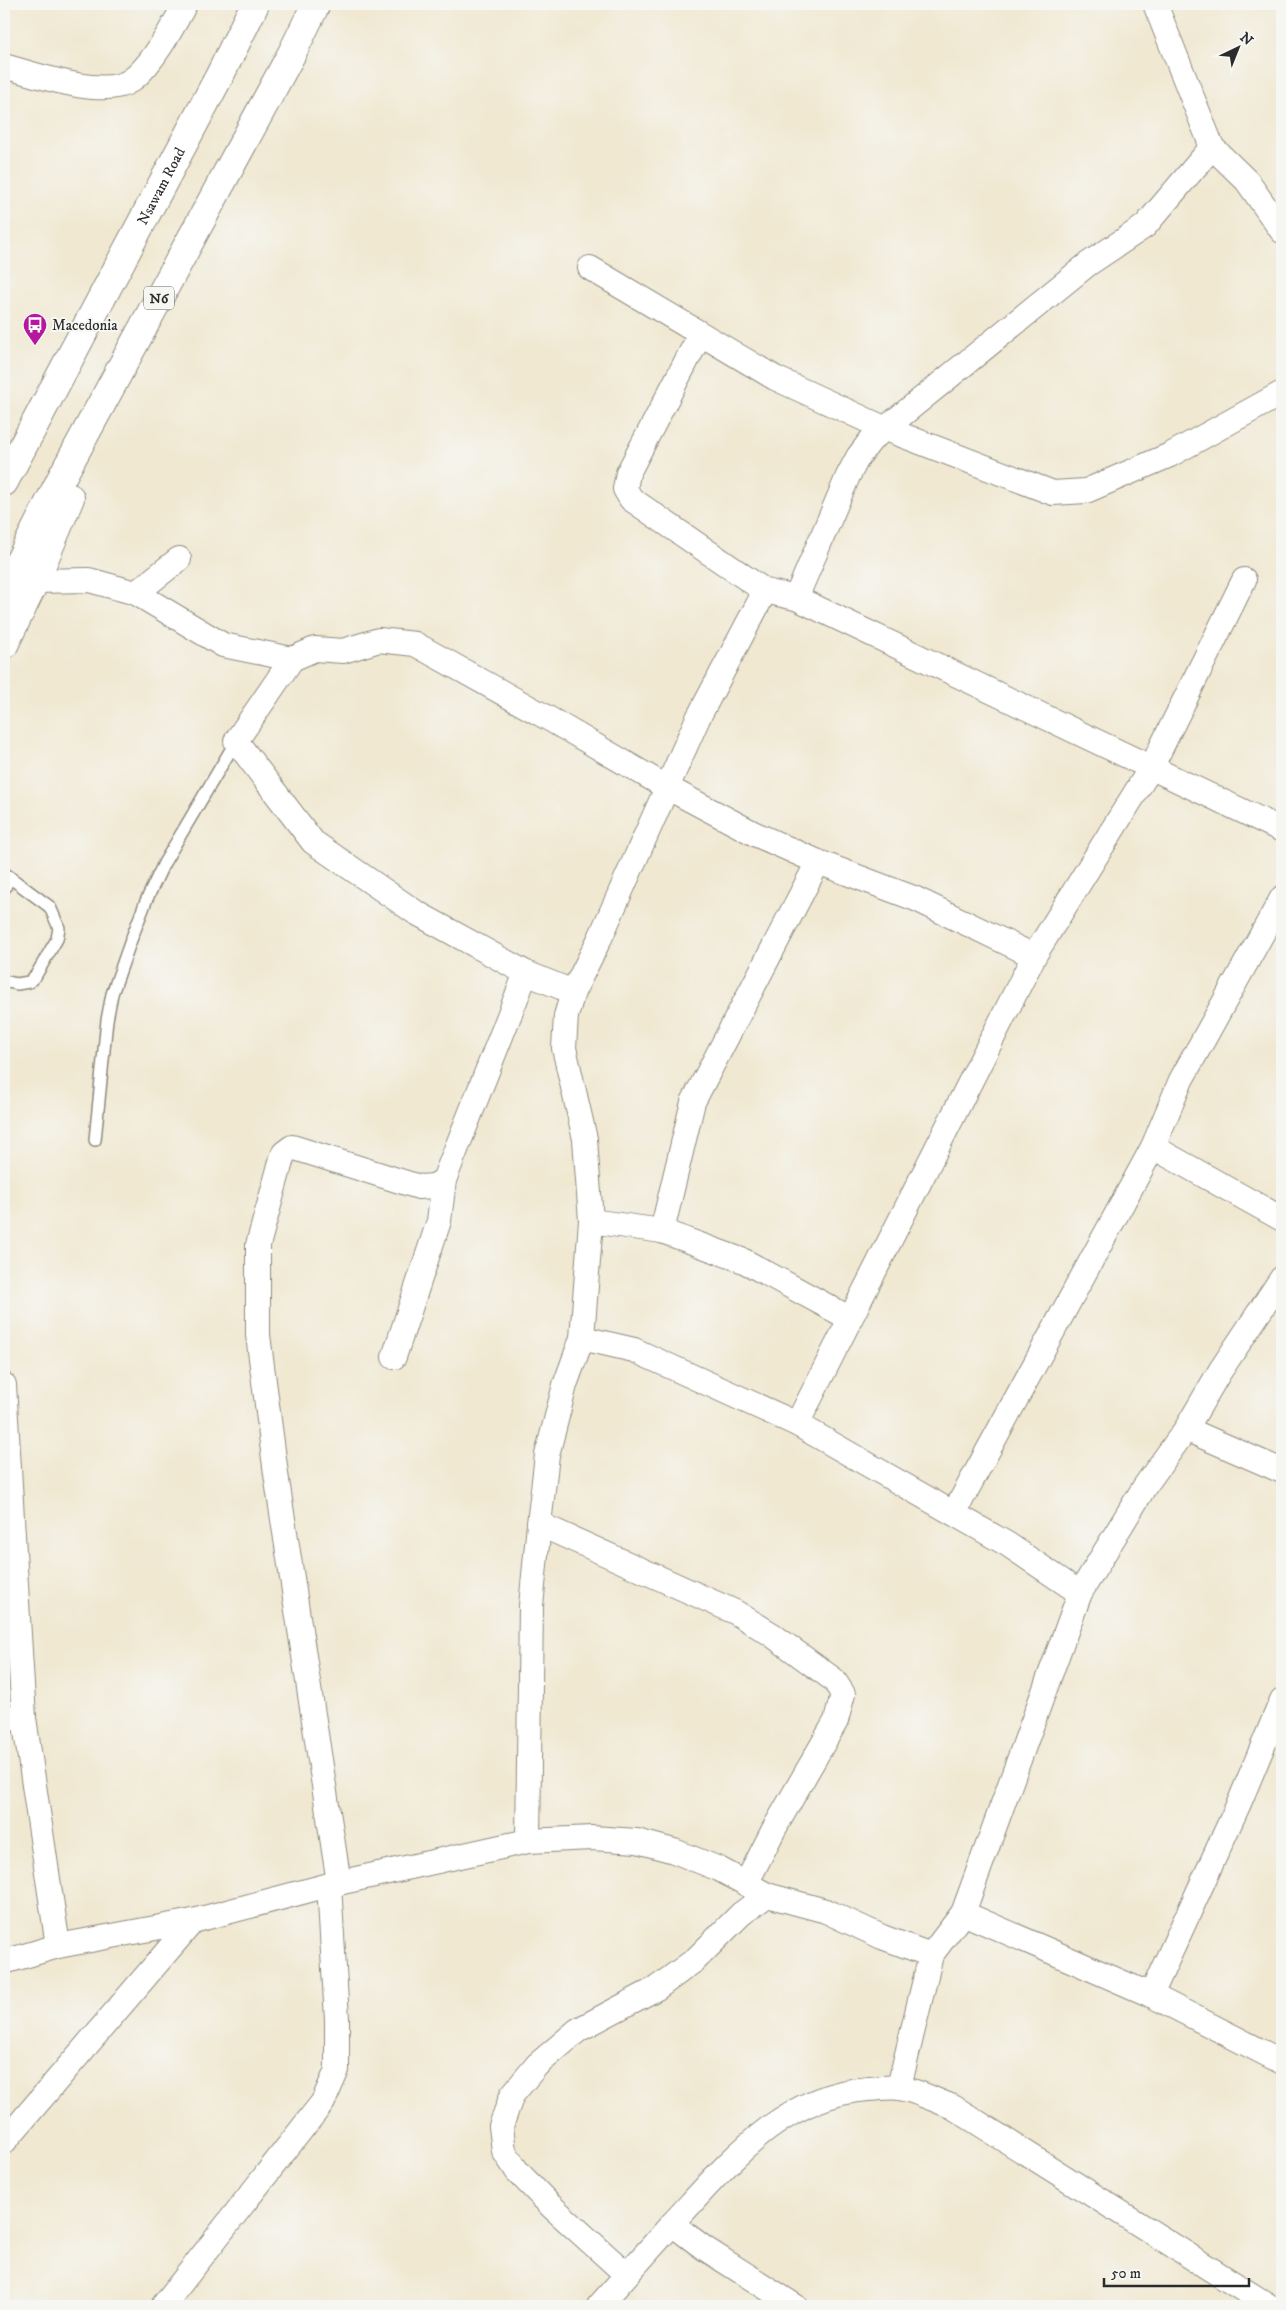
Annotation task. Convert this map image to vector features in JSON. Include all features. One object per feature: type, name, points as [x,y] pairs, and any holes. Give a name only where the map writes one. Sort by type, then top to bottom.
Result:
[{"type":"highway","name":"Nsawam Road","points":[[4,482],[221,73],[255,4]]},
{"type":"highway","name":"N6","points":[[4,592],[64,473],[292,52],[316,4]]},
{"type":"highway","name":"N6","points":[[4,645],[35,581],[136,340]]},
{"type":"highway","name":"Nsawam Road","points":[[4,445],[65,368]]},
{"type":"street","points":[[4,66],[49,79],[102,89],[129,82],[150,59],[185,4]]},
{"type":"street","points":[[1155,4],[1212,147],[1247,181],[1282,231]]},
{"type":"street","points":[[796,598],[858,458],[871,440],[1088,264],[1146,226],[1212,147]]},
{"type":"street","points":[[1247,181],[1282,201]]},
{"type":"street","points":[[590,268],[775,378],[886,429],[1054,493],[1086,491],[1170,455],[1282,393]]},
{"type":"street","points":[[700,335],[628,473],[624,488],[630,499],[765,591],[796,598],[1152,766],[1282,830]]},
{"type":"street","points":[[136,593],[179,559]]},
{"type":"street","points":[[35,581],[89,580],[136,593],[223,646],[292,659]]},
{"type":"street","points":[[797,1424],[1034,956],[1152,766],[1244,580]]},
{"type":"street","points":[[528,1841],[531,1606],[539,1524],[547,1455],[566,1385],[582,1338],[591,1221],[584,1139],[564,1048],[566,1016],[573,992],[668,788],[698,718],[765,591]]},
{"type":"street","points":[[573,992],[526,973],[415,912],[313,842],[236,741],[292,659],[315,649],[343,651],[379,640],[416,644],[553,720],[668,788],[755,834],[818,862],[916,899],[1034,956]]},
{"type":"street","points":[[662,1231],[693,1102],[818,862]]},
{"type":"street","points":[[954,1513],[1153,1147],[1181,1080],[1282,898]]},
{"type":"street","points":[[394,1357],[438,1220],[444,1180],[526,973]]},
{"type":"street","points":[[163,2306],[323,2102],[336,2070],[337,2019],[334,1884],[260,1354],[258,1335],[258,1245],[282,1158],[284,1153],[292,1147],[419,1186],[434,1186],[444,1180]]},
{"type":"street","points":[[1153,1147],[1282,1219]]},
{"type":"street","points":[[591,1221],[662,1231],[744,1261],[849,1318]]},
{"type":"street","points":[[898,2088],[931,1955],[963,1913],[1080,1593],[1145,1486],[1186,1429],[1220,1371],[1282,1278]]},
{"type":"street","points":[[582,1338],[634,1350],[797,1424],[1007,1544],[1080,1593]]},
{"type":"street","points":[[4,1385],[14,1718],[58,1946]]},
{"type":"street","points":[[1186,1429],[1282,1471]]},
{"type":"street","points":[[539,1524],[735,1612],[771,1634],[834,1680],[843,1694],[836,1721],[774,1829],[746,1884]]},
{"type":"street","points":[[1151,1996],[1240,1801],[1282,1700]]},
{"type":"street","points":[[4,1962],[58,1946],[193,1920],[334,1884],[528,1841],[592,1838],[637,1841],[674,1851],[719,1869],[767,1896],[826,1911],[882,1937],[931,1955]]},
{"type":"street","points":[[626,2274],[516,2172],[504,2151],[501,2126],[512,2096],[537,2065],[578,2030],[657,1988],[696,1960],[741,1914],[767,1896]]},
{"type":"street","points":[[963,1913],[1151,1996],[1282,2062]]},
{"type":"street","points":[[4,2142],[193,1920]]},
{"type":"street","points":[[599,2306],[735,2156],[764,2130],[794,2110],[822,2098],[854,2090],[898,2088],[953,2107],[1269,2306]]},
{"type":"street","points":[[672,2224],[704,2248],[796,2306]]},
{"type":"lane","points":[[95,1140],[107,1020],[112,994],[131,940],[146,901],[164,864],[236,741]]},
{"type":"lane","points":[[4,889],[7,875],[50,907],[59,928],[57,939],[36,975],[29,982],[17,984],[4,980]]},
{"type":"place","name":"Macedonia","points":[[35,346]]}]
